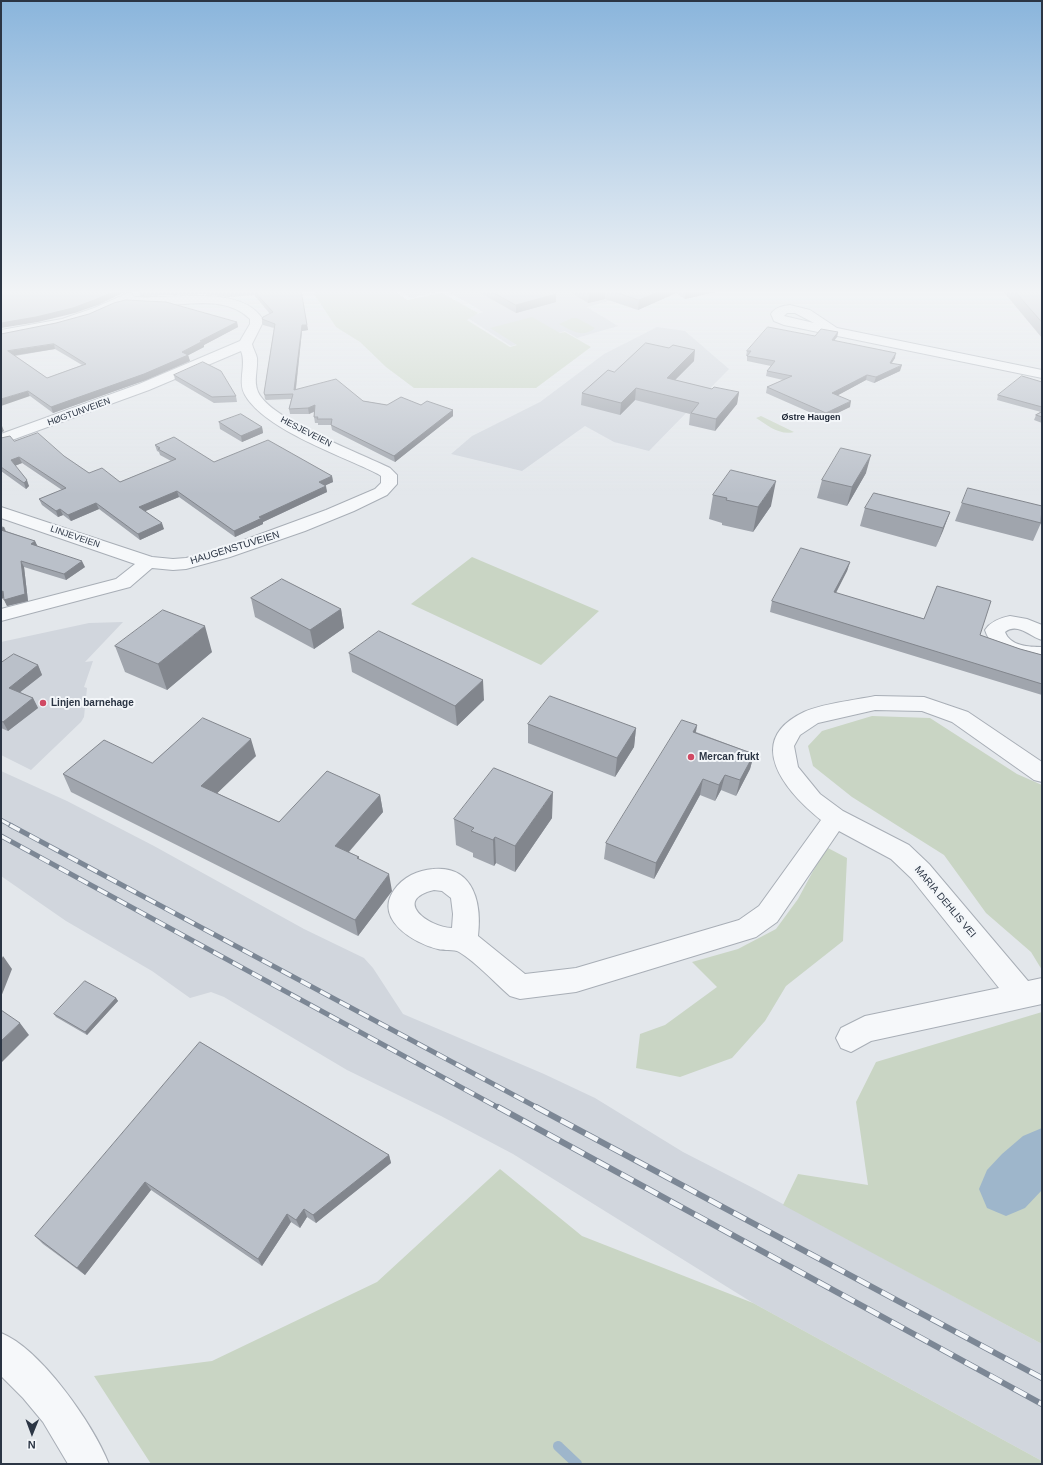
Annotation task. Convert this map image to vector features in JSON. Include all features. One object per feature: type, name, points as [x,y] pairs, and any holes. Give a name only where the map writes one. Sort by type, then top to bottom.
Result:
[{"type":"street","name":"HØGTUNVEIEN","points":[[1,439],[144,387],[211,358]]},
{"type":"street","name":"HESJEVEIEN","points":[[250,358],[248,376],[249,386],[260,404],[284,422],[376,467],[389,475]]},
{"type":"street","points":[[967,358],[1042,374]]},
{"type":"street","name":"HAUGENSTUVEIEN","points":[[148,562],[167,565],[193,562],[308,525],[340,512],[381,492],[389,484],[389,475]]},
{"type":"street","name":"LINJEVEIEN","points":[[1,512],[148,562]]},
{"type":"street","points":[[1,616],[123,583],[148,562]]},
{"type":"street","points":[[1042,634],[1024,624],[1013,622],[1006,623],[995,630],[996,636],[1004,645],[1017,651],[1042,654]]},
{"type":"street","name":"MARIA DEHLIS VEI","points":[[1032,993],[920,871],[900,852],[835,818],[812,800],[799,786],[787,769],[783,746],[791,730],[812,717],[875,703],[924,704],[960,718],[1042,774]]},
{"type":"street","points":[[464,940],[520,987],[576,980],[746,929],[768,914],[835,818]]},
{"type":"street","name":"MARIA DEHLIS VEI","points":[[852,1038],[865,1029],[1032,993]]},
{"type":"street","points":[[1,1352],[36,1385],[56,1409],[90,1464]]},
{"type":"shaded area","points":[[598,358],[717,358],[729,369],[649,451],[614,442],[585,426],[522,471],[451,454],[472,436],[540,402]]},
{"type":"shaded area","name":"Linjen barnehage","points":[[123,622],[85,662],[93,661],[84,687],[87,688],[84,717],[81,722],[31,770],[1,755],[1,642],[89,623]]},
{"type":"shaded area","points":[[1,771],[67,801],[154,846],[304,929],[364,958],[373,968],[403,1014],[544,1074],[595,1098],[683,1152],[757,1190],[1042,1344],[1042,1461],[753,1303],[513,1154],[441,1116],[347,1070],[224,997],[211,992],[190,998],[152,971],[66,921],[1,876]]},
{"type":"green space","points":[[377,358],[576,358],[536,388],[414,388]]},
{"type":"green space","points":[[761,416],[794,432],[789,433],[779,431],[769,427],[756,418]]},
{"type":"green space","points":[[472,557],[599,611],[541,665],[411,604]]},
{"type":"green space","points":[[872,716],[930,718],[1017,774],[1042,785],[1042,970],[1031,952],[986,913],[944,855],[852,797],[813,766],[808,746],[822,731]]},
{"type":"green space","points":[[826,847],[847,858],[843,941],[786,986],[765,1021],[732,1058],[680,1077],[636,1068],[640,1034],[665,1025],[717,987],[692,962],[738,949],[776,929],[798,899]]},
{"type":"green space","points":[[1042,1012],[1042,1344],[783,1205],[798,1174],[868,1185],[856,1102],[876,1062]]},
{"type":"green space","points":[[500,1169],[582,1236],[753,1303],[1042,1461],[1042,1464],[151,1464],[94,1376],[212,1361],[377,1282]]},
{"type":"building","points":[[1,358],[19,358],[47,378],[86,364],[77,358],[180,358],[144,374],[51,407],[28,391],[1,399]]},
{"type":"building","points":[[270,358],[298,358],[294,390],[336,379],[363,401],[387,405],[401,397],[421,405],[427,401],[453,410],[394,456],[331,425],[332,419],[317,419],[318,417],[314,417],[315,405],[308,408],[289,409],[293,394],[265,395],[264,393]]},
{"type":"building","points":[[629,358],[687,358],[667,378],[712,389],[714,387],[739,392],[716,419],[691,413],[699,403],[636,388],[621,403],[582,393],[608,370],[614,372]]},
{"type":"building","points":[[760,358],[893,358],[890,363],[902,365],[876,377],[867,375],[832,393],[851,401],[826,413],[767,387],[792,376],[767,371],[775,361]]},
{"type":"building","points":[[203,362],[221,371],[236,396],[212,397],[174,375]]},
{"type":"building","points":[[1022,376],[1042,382],[1042,407],[998,395]]},
{"type":"building","points":[[1042,412],[1042,417],[1036,415]]},
{"type":"building","points":[[241,414],[262,427],[241,436],[219,422]]},
{"type":"building","points":[[38,433],[64,456],[89,473],[102,468],[120,482],[176,459],[158,449],[160,448],[155,445],[174,437],[214,462],[268,440],[332,476],[319,482],[326,486],[259,517],[262,518],[234,531],[177,491],[139,507],[162,523],[138,534],[96,503],[68,515],[60,509],[56,511],[39,499],[66,488],[19,457],[11,460],[27,480],[24,483],[1,467],[1,438],[10,436],[14,441]]},
{"type":"building","points":[[841,448],[871,455],[852,487],[822,480]]},
{"type":"building","points":[[731,470],[776,481],[758,507],[726,500],[727,498],[713,495]]},
{"type":"building","points":[[968,488],[1042,506],[1041,523],[962,503]]},
{"type":"building","points":[[874,493],[950,512],[943,528],[865,508]]},
{"type":"building","points":[[1,530],[35,541],[31,544],[82,561],[64,574],[21,561],[25,594],[4,600],[3,591],[1,592]]},
{"type":"building","points":[[801,548],[850,562],[834,592],[924,619],[937,586],[991,601],[980,635],[1042,655],[1042,684],[772,601]]},
{"type":"building","points":[[282,579],[341,609],[310,630],[251,598]]},
{"type":"building","points":[[163,610],[205,626],[158,664],[115,646]]},
{"type":"building","points":[[379,631],[483,680],[455,706],[349,653]]},
{"type":"building","points":[[14,654],[38,665],[9,688],[33,698],[3,722],[1,721],[1,663]]},
{"type":"building","points":[[550,696],[636,728],[617,758],[528,724]]},
{"type":"building","points":[[203,718],[251,739],[201,786],[279,822],[327,771],[380,795],[335,846],[359,857],[357,858],[389,874],[355,920],[63,774],[104,740],[152,763]]},
{"type":"building","points":[[682,720],[697,725],[693,732],[754,754],[740,780],[725,775],[719,785],[703,779],[656,863],[606,843]]},
{"type":"building","points":[[494,768],[553,792],[515,846],[495,837],[493,840],[471,831],[474,828],[454,819]]},
{"type":"building","points":[[85,981],[116,998],[85,1032],[54,1014]]},
{"type":"building","points":[[1,1010],[20,1023],[1,1041]]},
{"type":"building","points":[[200,1042],[389,1155],[313,1215],[304,1209],[296,1220],[287,1214],[258,1259],[145,1182],[77,1268],[35,1236]]},
{"type":"waterway","points":[[1006,1189],[1021,1173],[1042,1155]]},
{"type":"waterway","points":[[558,1446],[577,1464]]},
{"type":"railway","points":[[1,820],[12,826]]},
{"type":"railway","points":[[10,825],[538,1108]]},
{"type":"railway","points":[[1,836],[499,1108]]},
{"type":"railway","points":[[498,1107],[1042,1404]]},
{"type":"railway","points":[[536,1107],[1042,1378]]},
{"type":"place","name":"Linjen barnehage","points":[[43,703]]},
{"type":"place","name":"Mercan frukt","points":[[691,757]]},
{"type":"district","name":"Østre Haugen","points":[[811,418]]}]
